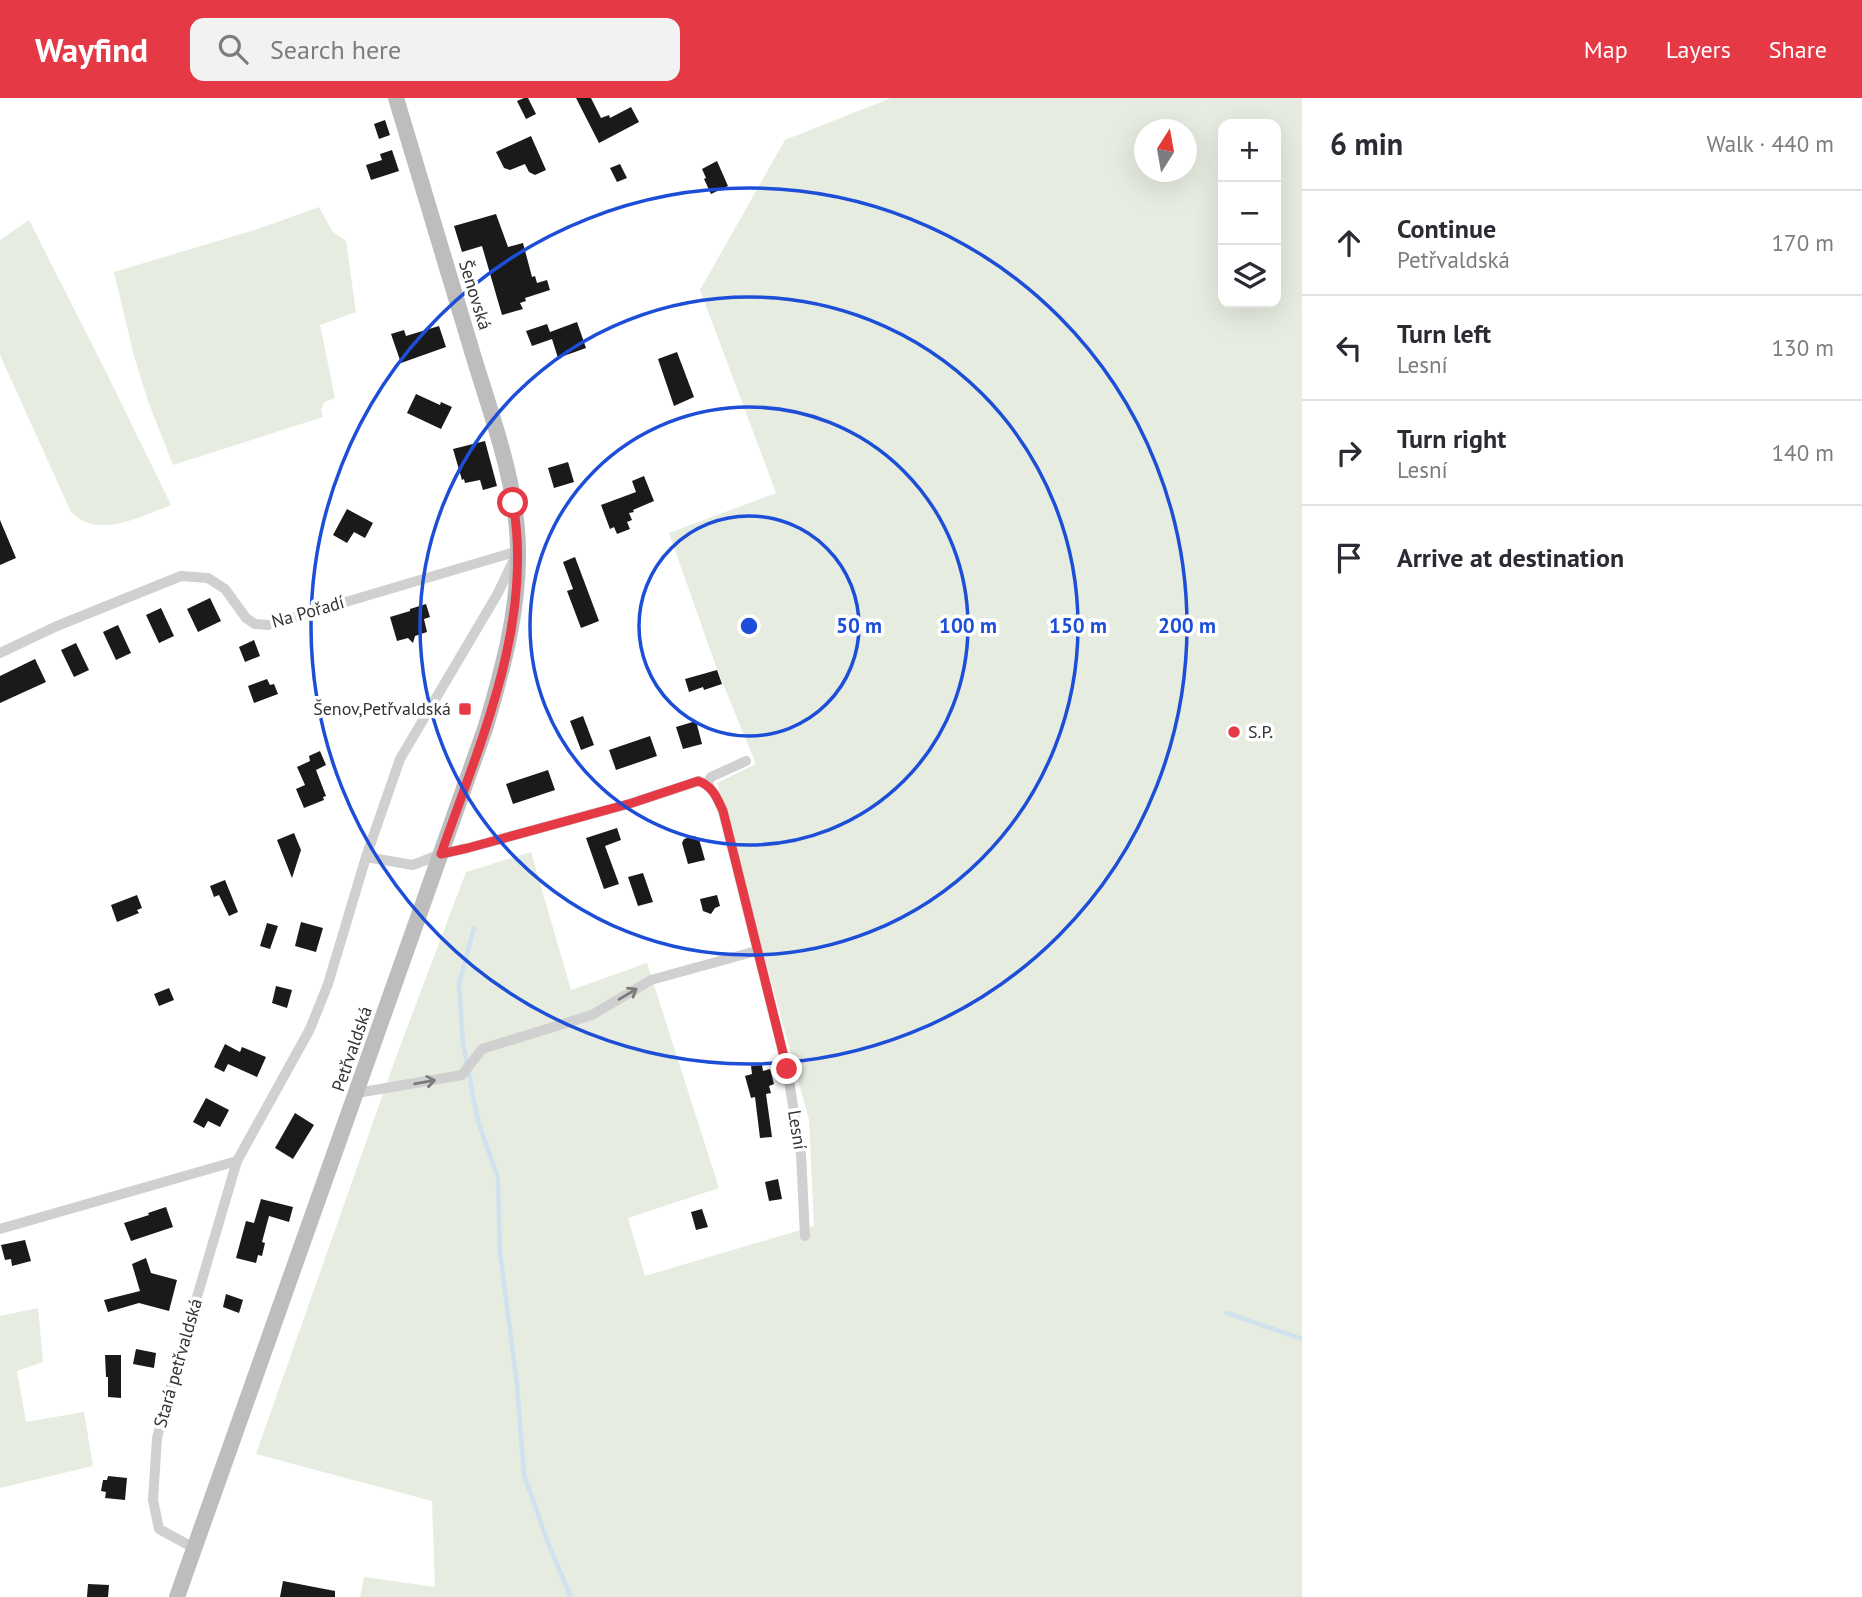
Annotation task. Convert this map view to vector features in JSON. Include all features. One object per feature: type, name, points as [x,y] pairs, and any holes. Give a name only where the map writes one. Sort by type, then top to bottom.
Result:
[{"type":"main road","name":"Šenovská","points":[[396,98],[496,429],[513,503]]},
{"type":"main road","name":"Petřvaldská","points":[[177,1597],[486,726],[497,689],[516,600],[518,551],[513,503]]},
{"type":"street","name":"Na Pořadí","points":[[0,653],[57,626],[181,576],[208,578],[225,589],[246,618],[255,624],[268,625],[518,551]]},
{"type":"street","name":"Stará petřvaldská","points":[[194,1548],[159,1529],[153,1500],[157,1438],[237,1161],[310,1029],[328,984],[366,857],[400,759],[498,593],[518,551]]},
{"type":"street","points":[[366,857],[413,865],[441,854],[632,803],[698,781],[707,784],[711,777],[746,761]]},
{"type":"street","name":"Lesní","points":[[707,784],[723,811],[787,1069],[801,1154],[805,1236]]},
{"type":"street","points":[[357,1093],[462,1075],[482,1049],[592,1015],[651,980],[757,951]]},
{"type":"street","points":[[0,1229],[237,1161]]},
{"type":"shaded area","points":[[891,98],[1302,98],[1302,1597],[360,1597],[364,1577],[435,1587],[432,1501],[256,1454],[396,1057],[466,872],[531,852],[571,990],[647,963],[719,1188],[628,1218],[645,1276],[814,1226],[809,1120],[717,783],[756,764],[717,669],[669,533],[776,493],[700,290],[785,140]]},
{"type":"shaded area","points":[[319,207],[332,231],[346,241],[356,312],[320,325],[335,398],[324,402],[321,410],[323,417],[173,465],[134,356],[114,272],[258,229]]},
{"type":"shaded area","points":[[29,220],[171,505],[120,523],[106,525],[82,520],[71,512],[0,355],[0,240]]},
{"type":"shaded area","points":[[38,1308],[43,1362],[17,1371],[26,1422],[84,1412],[93,1466],[0,1488],[0,1316]]},
{"type":"building","points":[[528,98],[536,114],[526,119],[517,101]]},
{"type":"building","points":[[576,98],[591,98],[601,118],[609,115],[610,118],[631,107],[639,122],[599,143]]},
{"type":"building","points":[[385,120],[390,135],[379,139],[374,124]]},
{"type":"building","points":[[531,136],[546,170],[535,175],[529,172],[525,164],[510,170],[504,168],[496,152]]},
{"type":"building","points":[[392,150],[399,171],[371,180],[366,165],[382,160],[380,154]]},
{"type":"building","points":[[717,161],[728,186],[711,194],[702,169]]},
{"type":"building","points":[[620,164],[627,178],[617,182],[610,168]]},
{"type":"building","points":[[496,214],[508,247],[523,243],[532,277],[535,276],[537,283],[547,280],[550,290],[525,298],[526,301],[520,303],[523,309],[502,315],[482,246],[462,252],[454,226]]},
{"type":"building","points":[[577,322],[586,348],[558,358],[552,339],[532,346],[526,331],[547,324],[550,332]]},
{"type":"building","points":[[439,326],[446,347],[401,363],[391,334],[404,330],[406,336]]},
{"type":"building","points":[[677,352],[694,397],[674,406],[658,359]]},
{"type":"building","points":[[416,394],[440,405],[441,402],[452,407],[441,429],[407,413]]},
{"type":"building","points":[[485,441],[497,486],[483,490],[480,480],[465,483],[464,479],[462,480],[453,449]]},
{"type":"building","points":[[568,462],[574,482],[554,488],[548,468]]},
{"type":"building","points":[[644,476],[654,501],[629,513],[632,520],[627,522],[630,529],[617,534],[614,527],[610,529],[601,505],[636,492],[632,481]]},
{"type":"building","points":[[347,509],[373,523],[365,538],[354,532],[347,543],[333,535]]},
{"type":"building","points":[[0,520],[16,558],[0,565]]},
{"type":"building","points":[[575,557],[599,621],[581,628],[567,591],[573,589],[563,562]]},
{"type":"building","points":[[210,598],[221,621],[198,632],[187,609]]},
{"type":"building","points":[[426,604],[430,617],[424,619],[427,632],[415,636],[413,643],[408,638],[397,641],[390,617]]},
{"type":"building","points":[[161,608],[174,636],[159,643],[146,615]]},
{"type":"building","points":[[118,625],[131,653],[116,660],[103,632]]},
{"type":"building","points":[[254,640],[260,656],[245,662],[239,647]]},
{"type":"building","points":[[76,643],[89,670],[74,677],[61,650]]},
{"type":"building","points":[[35,659],[46,682],[0,703],[0,676]]},
{"type":"building","points":[[717,670],[722,684],[689,692],[685,679]]},
{"type":"building","points":[[267,679],[270,685],[274,684],[278,694],[254,703],[248,686]]},
{"type":"building","points":[[583,716],[594,745],[581,750],[570,721]]},
{"type":"building","points":[[696,721],[702,744],[683,749],[676,727]]},
{"type":"building","points":[[650,736],[657,756],[616,770],[609,750]]},
{"type":"building","points":[[320,751],[326,765],[316,770],[326,796],[323,797],[324,800],[304,808],[296,789],[305,785],[297,767],[310,761],[309,756]]},
{"type":"building","points":[[548,770],[555,790],[513,804],[506,784]]},
{"type":"building","points":[[617,828],[621,840],[605,846],[619,884],[604,889],[586,838]]},
{"type":"building","points":[[294,833],[301,850],[292,878],[277,840]]},
{"type":"building","points":[[694,836],[699,839],[705,860],[688,864],[682,843],[684,839]]},
{"type":"building","points":[[643,873],[653,902],[638,906],[628,877]]},
{"type":"building","points":[[225,880],[238,912],[229,916],[219,895],[214,897],[210,886]]},
{"type":"building","points":[[137,895],[142,908],[137,910],[139,913],[117,922],[111,905]]},
{"type":"building","points":[[717,895],[720,906],[711,914],[703,911],[700,899]]},
{"type":"building","points":[[301,922],[323,928],[316,952],[295,946]]},
{"type":"building","points":[[267,923],[278,926],[270,949],[260,946]]},
{"type":"building","points":[[276,986],[292,990],[287,1008],[272,1003]]},
{"type":"building","points":[[169,988],[174,1000],[159,1006],[154,994]]},
{"type":"building","points":[[225,1044],[240,1052],[242,1047],[266,1057],[257,1077],[228,1064],[224,1072],[214,1067]]},
{"type":"building","points":[[762,1065],[763,1071],[770,1069],[774,1084],[769,1086],[771,1093],[766,1094],[772,1137],[760,1138],[755,1097],[751,1098],[745,1076],[752,1074],[751,1066]]},
{"type":"building","points":[[206,1098],[229,1110],[220,1127],[208,1121],[204,1128],[193,1122]]},
{"type":"building","points":[[295,1113],[314,1125],[293,1159],[275,1148]]},
{"type":"building","points":[[778,1179],[782,1199],[769,1201],[765,1182]]},
{"type":"building","points":[[261,1199],[293,1207],[289,1222],[269,1216],[262,1242],[265,1243],[262,1256],[258,1255],[256,1263],[236,1258],[246,1221],[254,1223]]},
{"type":"building","points":[[166,1207],[173,1227],[131,1241],[124,1223]]},
{"type":"building","points":[[702,1209],[708,1227],[696,1230],[691,1212]]},
{"type":"building","points":[[25,1240],[31,1261],[12,1266],[11,1259],[5,1260],[1,1245]]},
{"type":"building","points":[[146,1258],[151,1273],[177,1280],[169,1311],[139,1303],[108,1312],[104,1300],[140,1291],[132,1264]]},
{"type":"building","points":[[226,1294],[243,1300],[239,1313],[223,1307]]},
{"type":"building","points":[[136,1349],[156,1353],[154,1368],[133,1364]]},
{"type":"building","points":[[105,1355],[121,1355],[121,1398],[108,1397]]},
{"type":"building","points":[[108,1476],[127,1478],[125,1500],[105,1498],[106,1492],[101,1491],[103,1480],[107,1480]]},
{"type":"building","points":[[283,1581],[335,1591],[335,1597],[280,1597]]},
{"type":"building","points":[[88,1584],[109,1585],[108,1597],[87,1597]]},
{"type":"waterway","points":[[474,928],[459,984],[463,1044],[478,1121],[498,1178],[500,1252],[517,1385],[524,1475],[571,1597]]},
{"type":"waterway","points":[[1227,1313],[1302,1339]]},
{"type":"place","name":"Šenov,Petřvaldská","points":[[465,709]]},
{"type":"place","name":"S.P.","points":[[1234,732]]},
{"type":"route","points":[[513,503],[518,551],[516,600],[510,634],[486,726],[441,854],[632,803],[698,781],[707,784],[723,811],[787,1069]]}]
